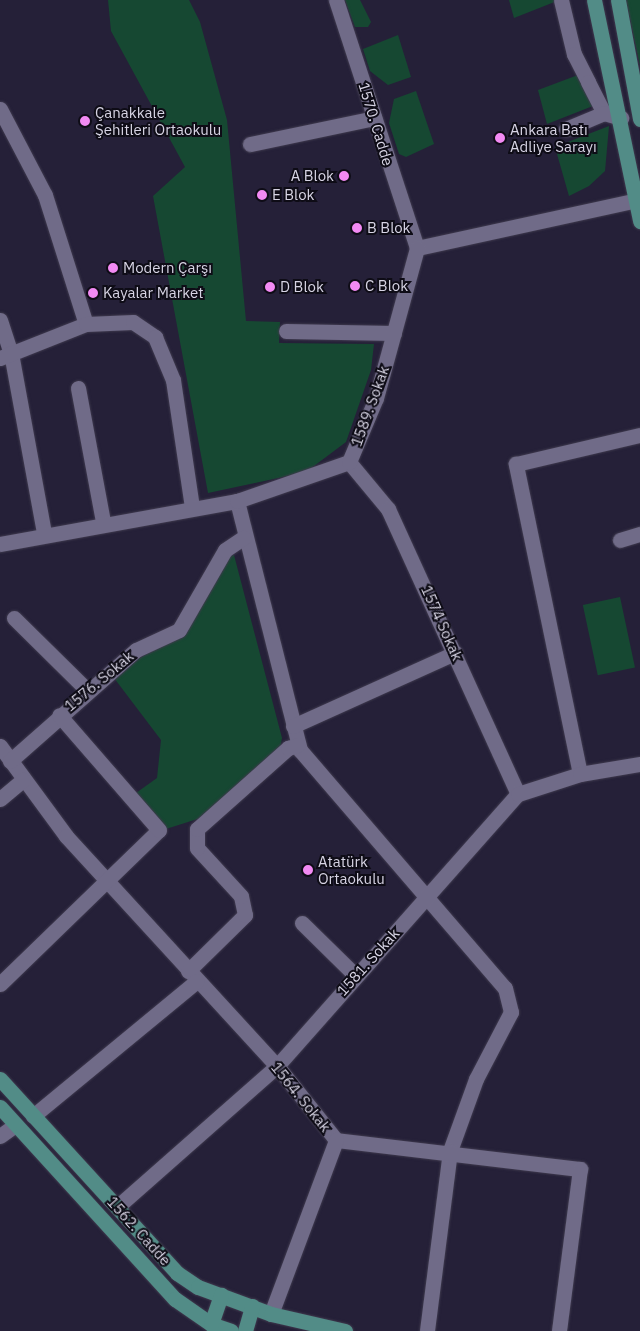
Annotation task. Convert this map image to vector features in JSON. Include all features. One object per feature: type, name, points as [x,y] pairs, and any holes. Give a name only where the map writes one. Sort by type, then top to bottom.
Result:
[{"type":"main road","points":[[594,0],[640,221]]},
{"type":"main road","points":[[618,0],[640,120]]},
{"type":"main road","name":"1562. Cadde","points":[[0,1079],[178,1273],[221,1296],[271,1314],[345,1331]]},
{"type":"main road","name":"1562. Cadde","points":[[0,1107],[175,1299],[208,1328],[230,1331]]},
{"type":"main road","points":[[208,1328],[221,1296]]},
{"type":"main road","points":[[245,1331],[252,1306]]},
{"type":"street","name":"1570. Cadde","points":[[336,0],[417,248]]},
{"type":"street","points":[[561,0],[574,54],[604,113]]},
{"type":"street","points":[[0,109],[45,195],[86,324]]},
{"type":"street","points":[[566,129],[604,113],[620,118]]},
{"type":"street","points":[[250,144],[374,118]]},
{"type":"street","points":[[417,248],[637,200]]},
{"type":"street","name":"1589. Sokak","points":[[0,544],[44,533],[103,522],[237,501],[349,462],[376,398],[417,248]]},
{"type":"street","points":[[0,320],[5,356],[44,533]]},
{"type":"street","points":[[5,356],[86,324],[133,322],[155,337],[173,380],[192,507]]},
{"type":"street","points":[[286,331],[394,333]]},
{"type":"street","points":[[78,388],[103,522]]},
{"type":"street","points":[[580,774],[516,464],[640,435]]},
{"type":"street","name":"1574 Sokak","points":[[349,462],[388,510],[518,794]]},
{"type":"street","points":[[237,501],[243,538],[298,745],[505,988],[511,1012],[476,1079],[450,1151],[428,1331]]},
{"type":"street","points":[[620,540],[640,534]]},
{"type":"street","name":"1576. Sokak","points":[[10,761],[87,690],[136,650],[178,630],[225,550],[243,538]]},
{"type":"street","points":[[14,618],[87,690]]},
{"type":"street","points":[[293,726],[455,653]]},
{"type":"street","points":[[0,984],[159,830],[59,716]]},
{"type":"street","points":[[33,1116],[192,976],[245,915],[241,896],[197,848],[198,829],[288,748],[298,745]]},
{"type":"street","name":"1564. Sokak","points":[[0,746],[23,780],[107,881],[192,976],[278,1066],[336,1140],[450,1151],[580,1169],[559,1331]]},
{"type":"street","points":[[518,794],[580,774],[640,764]]},
{"type":"street","points":[[0,799],[23,780]]},
{"type":"street","name":"1581. Sokak","points":[[117,1207],[278,1066],[355,975],[518,794]]},
{"type":"street","points":[[302,923],[355,975]]},
{"type":"street","points":[[0,1136],[15,1125]]},
{"type":"street","points":[[271,1314],[336,1140]]},
{"type":"green space","points":[[108,0],[189,0],[200,22],[227,120],[246,321],[280,322],[279,343],[374,344],[371,370],[346,442],[306,472],[208,493],[153,196],[185,167],[111,31]]},
{"type":"green space","points":[[345,0],[360,0],[371,22],[368,27],[355,27]]},
{"type":"green space","points":[[509,0],[556,0],[557,1],[514,18]]},
{"type":"green space","points":[[626,0],[640,0],[640,66]]},
{"type":"green space","points":[[398,35],[411,77],[388,85],[370,71],[363,49]]},
{"type":"green space","points":[[578,75],[593,106],[547,124],[538,90]]},
{"type":"green space","points":[[416,91],[434,144],[406,157],[399,154],[389,123],[394,99]]},
{"type":"green space","points":[[609,126],[605,171],[589,186],[569,196],[555,147]]},
{"type":"green space","points":[[234,555],[282,738],[280,749],[210,815],[166,829],[136,793],[157,778],[161,740],[111,674],[179,636],[197,614],[227,556]]},
{"type":"green space","points":[[620,597],[635,667],[598,675],[583,605]]},
{"type":"place","name":"Çanakkale Şehitleri Ortaokulu","points":[[85,121]]},
{"type":"place","name":"Ankara Batı Adliye Sarayı","points":[[500,138]]},
{"type":"place","name":"A Blok","points":[[344,176]]},
{"type":"place","name":"E Blok","points":[[262,195]]},
{"type":"place","name":"B Blok","points":[[357,228]]},
{"type":"place","name":"Modern Çarşı","points":[[113,268]]},
{"type":"place","name":"C Blok","points":[[355,286]]},
{"type":"place","name":"D Blok","points":[[270,287]]},
{"type":"place","name":"Kayalar Market","points":[[93,293]]},
{"type":"place","name":"Atatürk Ortaokulu","points":[[308,870]]}]
